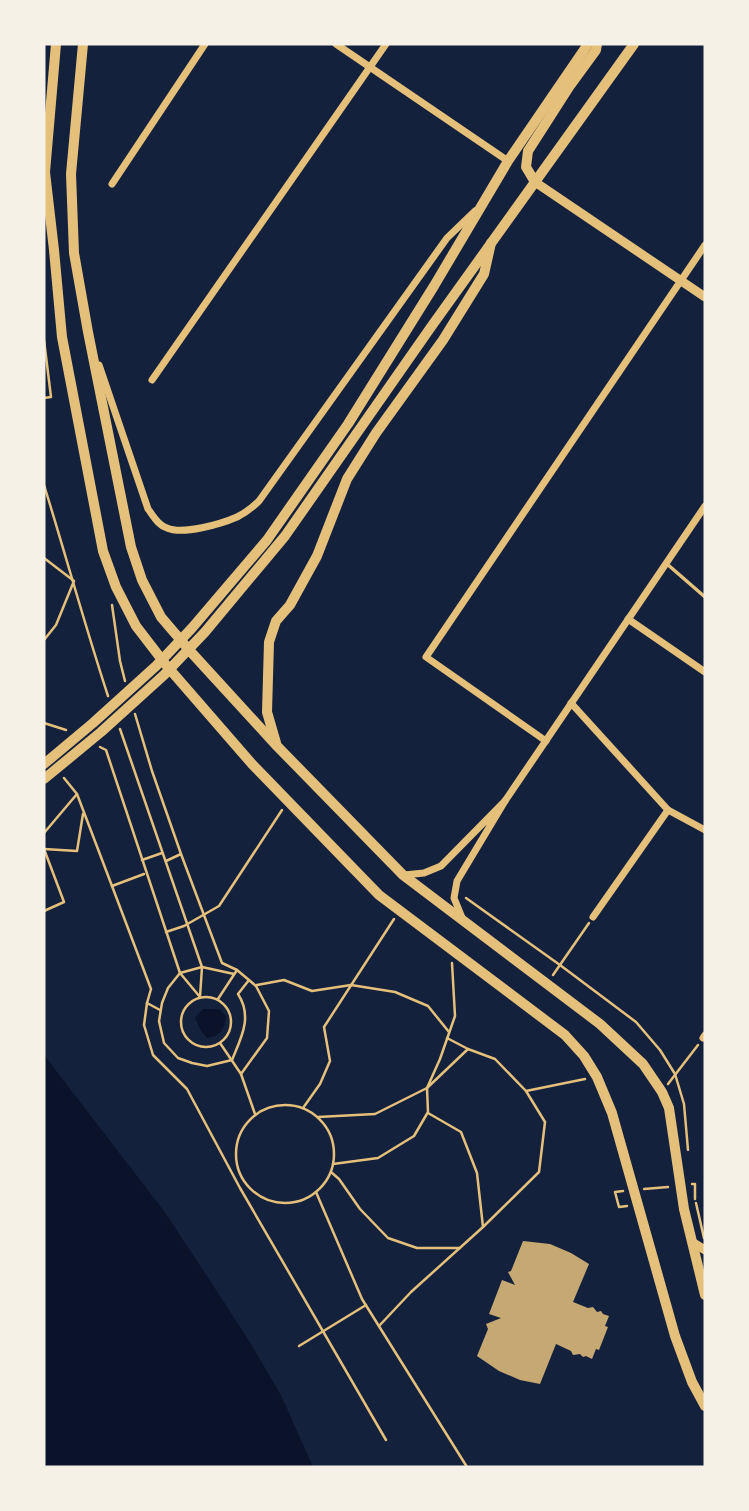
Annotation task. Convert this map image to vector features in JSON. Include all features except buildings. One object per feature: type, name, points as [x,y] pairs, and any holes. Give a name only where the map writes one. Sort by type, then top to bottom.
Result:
[{"type":"main road","points":[[55,44],[45,172],[62,337],[103,551],[116,587],[136,625],[175,675],[252,764],[379,895],[565,1035],[584,1056],[597,1077],[612,1113],[675,1336],[692,1382],[705,1406]]},
{"type":"main road","points":[[83,44],[71,174],[74,253],[131,547],[142,580],[161,617],[190,651],[277,746],[403,875],[600,1024],[643,1064],[662,1092],[669,1108],[684,1209],[705,1295]]},
{"type":"main road","points":[[44,764],[156,666],[267,540],[348,424],[435,286],[508,161],[588,44]]},
{"type":"main road","points":[[535,182],[526,167],[528,151],[596,50],[597,44]]},
{"type":"main road","points":[[44,779],[164,675],[205,632],[285,536],[634,44]]},
{"type":"main road","points":[[277,746],[267,712],[269,642],[276,621],[290,605],[317,556],[347,479],[376,433],[443,340],[484,274],[491,243]]},
{"type":"street","points":[[112,184],[205,44]]},
{"type":"street","points":[[336,44],[508,161]]},
{"type":"street","points":[[152,380],[386,44]]},
{"type":"street","points":[[535,182],[705,297]]},
{"type":"street","points":[[88,332],[148,509],[156,521],[170,530],[182,531],[236,517],[250,510],[259,501],[447,238],[483,203]]},
{"type":"street","points":[[546,741],[426,657],[705,245]]},
{"type":"street","points":[[464,921],[454,898],[457,881],[505,801],[705,506]]},
{"type":"street","points":[[628,619],[705,672]]},
{"type":"street","points":[[571,703],[668,810],[705,830]]},
{"type":"street","points":[[403,875],[424,873],[441,866],[505,801]]},
{"type":"street","points":[[593,917],[668,810]]},
{"type":"street","points":[[692,1242],[705,1250]]},
{"type":"lane","points":[[667,563],[705,597]]},
{"type":"path","points":[[44,340],[51,397],[44,398]]},
{"type":"path","points":[[44,485],[108,696]]},
{"type":"path","points":[[44,558],[74,582]]},
{"type":"path","points":[[44,640],[56,625],[74,582]]},
{"type":"path","points":[[117,722],[202,967],[200,997]]},
{"type":"path","points":[[44,723],[68,732]]},
{"type":"path","points":[[93,744],[106,750],[180,973],[200,997]]},
{"type":"path","points":[[60,774],[77,794],[151,989],[144,1026],[153,1055],[187,1089],[240,1188],[386,1440]]},
{"type":"path","points":[[44,834],[77,794]]},
{"type":"path","points":[[166,932],[204,916],[219,906],[288,802]]},
{"type":"path","points":[[44,911],[64,902],[44,849],[77,851],[84,811]]},
{"type":"path","points":[[141,860],[162,853]]},
{"type":"path","points":[[165,861],[181,854],[222,963],[249,979],[269,1010],[267,1038],[242,1074]]},
{"type":"path","points":[[112,886],[146,873]]},
{"type":"path","points":[[303,1108],[320,1084],[330,1061],[324,1027],[399,911]]},
{"type":"path","points":[[547,984],[593,917]]},
{"type":"path","points":[[333,1164],[378,1158],[414,1136],[428,1112],[427,1088],[455,1016],[451,949]]},
{"type":"path","points":[[232,1060],[207,1066],[178,1058],[164,1043],[159,1021],[168,988],[180,973],[202,967],[234,974]]},
{"type":"path","points":[[218,999],[237,970]]},
{"type":"path","points":[[232,1060],[245,1028],[243,1002],[238,994],[249,979]]},
{"type":"path","points":[[256,986],[284,981],[312,991],[351,985],[395,992],[428,1006],[449,1032]]},
{"type":"path","points":[[200,997],[218,999],[229,1010],[231,1024],[225,1038],[212,1046],[203,1047],[188,1039],[181,1023],[186,1007],[200,997]]},
{"type":"path","points":[[147,1003],[160,1010]]},
{"type":"path","points":[[662,1092],[704,1037]]},
{"type":"path","points":[[379,1326],[411,1292],[540,1172],[545,1122],[526,1091],[495,1059],[447,1038]]},
{"type":"path","points":[[220,1043],[242,1074],[255,1114]]},
{"type":"path","points":[[318,1117],[375,1114],[427,1088],[468,1049]]},
{"type":"path","points":[[526,1091],[597,1077]]},
{"type":"path","points":[[287,1104],[303,1108],[318,1117],[328,1130],[334,1147],[331,1172],[316,1192],[302,1200],[287,1203],[271,1201],[257,1195],[238,1171],[235,1155],[237,1140],[244,1126],[255,1114],[270,1106],[287,1104]]},
{"type":"path","points":[[428,1112],[461,1132],[477,1173],[483,1227]]},
{"type":"path","points":[[331,1172],[360,1209],[388,1238],[417,1248],[460,1248]]},
{"type":"path","points":[[240,1188],[246,1184]]},
{"type":"path","points":[[684,1185],[695,1184],[695,1201],[705,1241]]},
{"type":"path","points":[[619,1207],[615,1192],[673,1186]]},
{"type":"path","points":[[316,1192],[366,1305],[467,1467]]},
{"type":"path","points":[[299,1346],[366,1305]]},
{"type":"water","points":[[203,1009],[219,1009],[226,1016],[223,1029],[216,1036],[207,1038],[201,1031],[195,1018]]},
{"type":"water","points":[[44,1055],[164,1211],[207,1276],[282,1397],[313,1467],[44,1467]]}]
